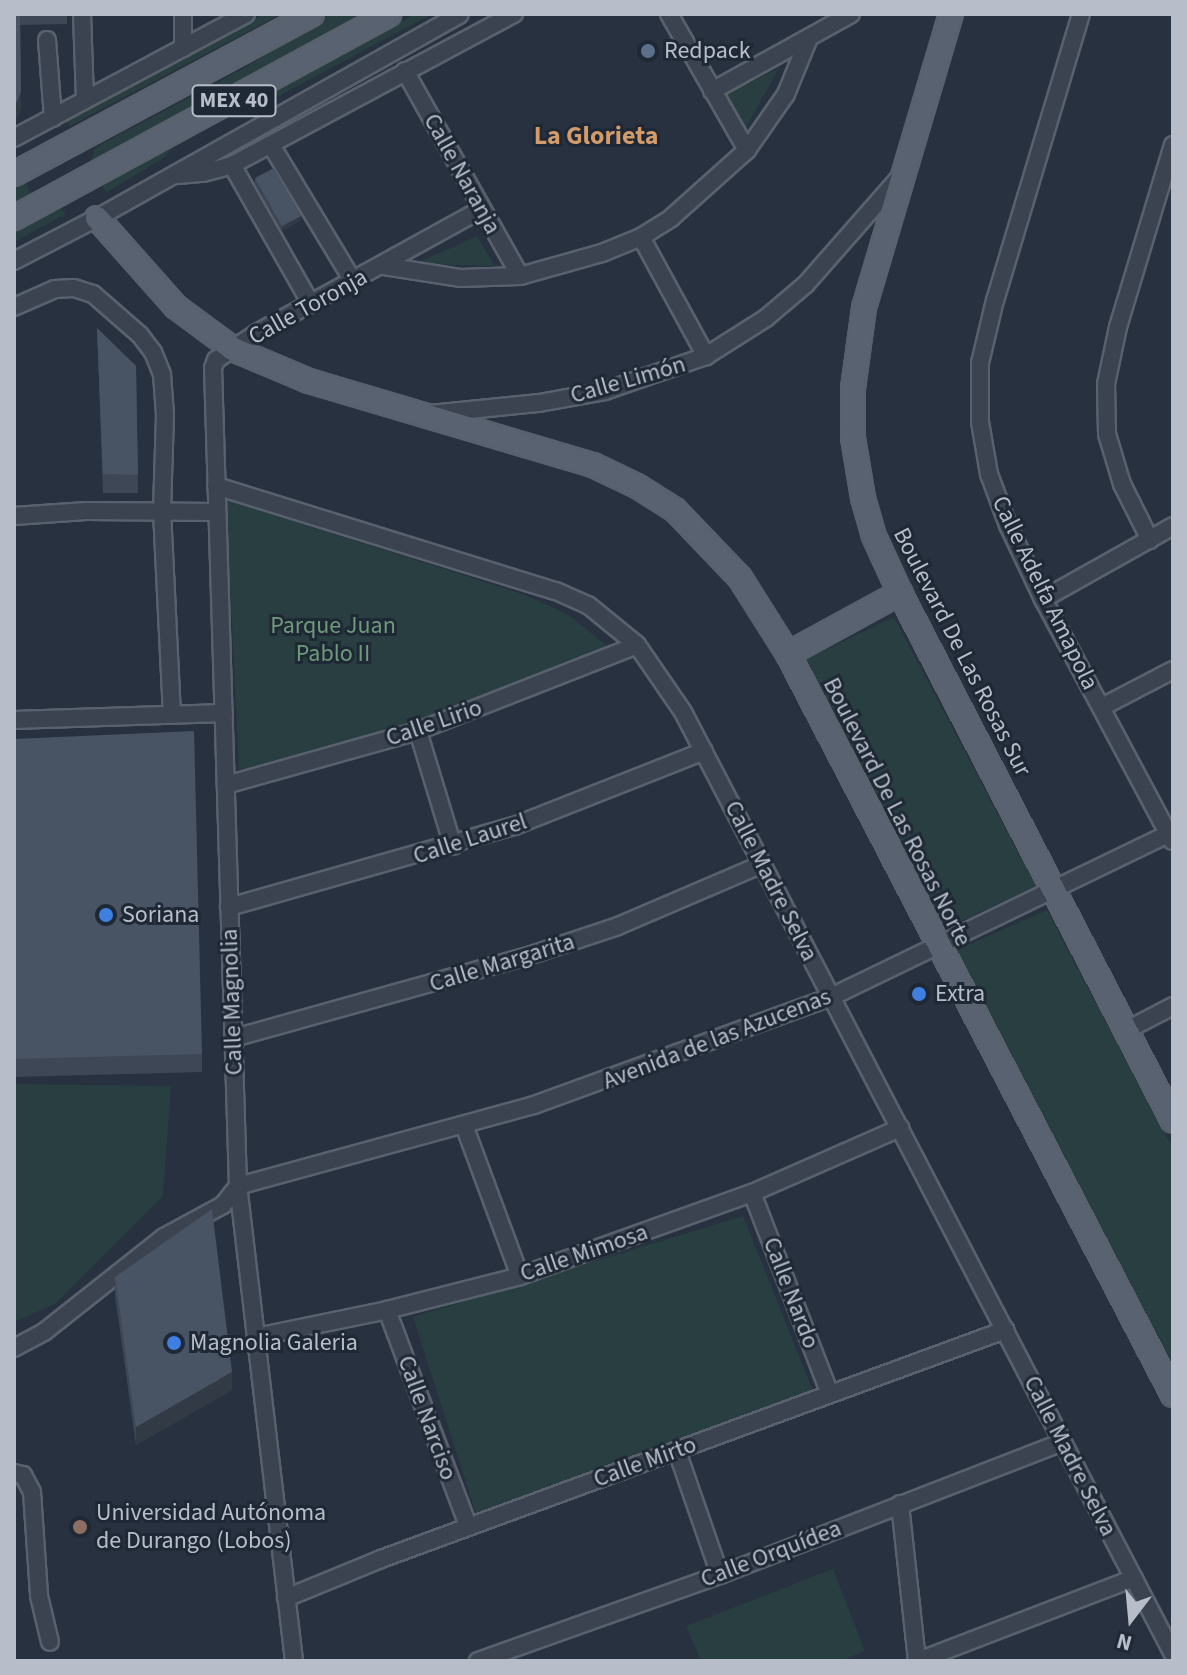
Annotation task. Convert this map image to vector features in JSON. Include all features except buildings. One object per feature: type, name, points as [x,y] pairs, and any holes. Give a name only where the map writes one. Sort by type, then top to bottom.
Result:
[{"type":"main road","name":"MEX 40","points":[[14,174],[312,14]]},
{"type":"main road","name":"MEX 40","points":[[14,218],[389,14]]},
{"type":"main road","name":"Boulevard De Las Rosas Sur","points":[[951,14],[864,308],[853,388],[853,438],[863,498],[873,534],[900,593],[1173,1121]]},
{"type":"main road","name":"Boulevard De Las Rosas Norte","points":[[97,218],[176,307],[233,349],[309,381],[593,465],[637,486],[675,510],[740,578],[788,654],[937,946],[1173,1395]]},
{"type":"main road","points":[[788,654],[900,593]]},
{"type":"street","points":[[82,14],[85,100]]},
{"type":"street","points":[[183,14],[183,48]]},
{"type":"street","points":[[14,138],[246,14]]},
{"type":"street","points":[[14,261],[97,218],[305,98],[460,14]]},
{"type":"street","points":[[172,175],[203,173],[232,165],[514,14]]},
{"type":"street","points":[[669,14],[747,150]]},
{"type":"street","points":[[712,91],[851,14]]},
{"type":"street","name":"Calle Adelfa Amapola","points":[[1081,14],[995,300],[980,363],[980,422],[989,474],[1008,525],[1043,599],[1171,836]]},
{"type":"street","name":"Calle Toronja","points":[[384,266],[461,278],[520,276],[602,253],[641,237],[671,218],[747,150],[786,94],[809,38]]},
{"type":"street","points":[[47,40],[53,118]]},
{"type":"street","name":"Calle Naranja","points":[[405,71],[480,210],[520,276]]},
{"type":"street","points":[[291,133],[305,98]]},
{"type":"street","points":[[271,145],[353,281]]},
{"type":"street","points":[[1150,540],[1122,484],[1107,434],[1106,384],[1118,327],[1173,145]]},
{"type":"street","points":[[232,165],[311,304]]},
{"type":"street","name":"Calle Limón","points":[[425,414],[539,403],[605,391],[706,356],[766,318],[806,284],[902,174]]},
{"type":"street","name":"Calle Toronja","points":[[233,349],[480,210]]},
{"type":"street","points":[[641,237],[706,356]]},
{"type":"street","points":[[14,307],[55,289],[74,288],[93,294],[115,310],[153,352],[164,391],[162,511],[172,715]]},
{"type":"street","name":"Calle Magnolia","points":[[233,349],[216,360],[213,368],[238,1186],[294,1661]]},
{"type":"street","name":"Calle Madre Selva","points":[[216,486],[556,591],[588,605],[637,645],[677,702],[704,751],[1173,1654]]},
{"type":"street","points":[[14,516],[217,512]]},
{"type":"street","points":[[1043,599],[1173,526]]},
{"type":"street","name":"Calle Lirio","points":[[226,785],[418,731],[637,645]]},
{"type":"street","points":[[1102,707],[1173,670]]},
{"type":"street","points":[[14,720],[224,713]]},
{"type":"street","points":[[418,731],[453,846]]},
{"type":"street","name":"Calle Laurel","points":[[229,907],[453,846],[601,795],[704,751]]},
{"type":"street","name":"Avenida de las Azucenas","points":[[238,1186],[464,1125],[605,1082],[831,997],[1171,836]]},
{"type":"street","name":"Calle Margarita","points":[[234,1038],[525,957],[618,926],[763,864]]},
{"type":"street","points":[[1125,1031],[1173,1006]]},
{"type":"street","points":[[464,1125],[520,1276]]},
{"type":"street","name":"Calle Mimosa","points":[[256,1337],[387,1310],[520,1276],[752,1193],[900,1128]]},
{"type":"street","points":[[14,1348],[44,1332],[164,1237],[223,1205],[238,1186]]},
{"type":"street","name":"Calle Nardo","points":[[752,1193],[829,1392]]},
{"type":"street","name":"Calle Narciso","points":[[387,1310],[468,1526]]},
{"type":"street","name":"Calle Mirto","points":[[286,1598],[468,1526],[1005,1330]]},
{"type":"street","name":"Calle Orquídea","points":[[478,1661],[720,1575],[1063,1442]]},
{"type":"street","points":[[677,1451],[720,1575]]},
{"type":"street","points":[[14,1473],[23,1475],[32,1492],[39,1596],[50,1642]]},
{"type":"street","points":[[900,1504],[918,1661],[1134,1578]]},
{"type":"green space","points":[[264,14],[281,14],[70,126],[65,119]]},
{"type":"green space","points":[[328,14],[368,14],[103,163],[91,163],[95,148],[248,66]]},
{"type":"green space","points":[[415,14],[432,14],[275,98],[271,90]]},
{"type":"green space","points":[[779,68],[743,133],[724,96]]},
{"type":"green space","points":[[180,138],[165,157],[106,193],[99,180]]},
{"type":"green space","points":[[25,180],[33,201],[14,211],[14,186]]},
{"type":"green space","points":[[57,205],[66,214],[14,242],[14,229]]},
{"type":"green space","points":[[477,236],[495,266],[415,264]]},
{"type":"green space","name":"Parque Juan Pablo II","points":[[226,500],[523,594],[569,615],[611,649],[414,724],[239,770]]},
{"type":"green space","points":[[894,617],[1036,886],[940,931],[798,663]]},
{"type":"green space","points":[[1047,910],[1173,1149],[1173,1375],[950,953]]},
{"type":"green space","points":[[14,1084],[171,1086],[163,1196],[55,1304],[14,1322]]},
{"type":"green space","points":[[743,1216],[815,1396],[478,1520],[413,1317]]},
{"type":"green space","points":[[833,1569],[865,1651],[841,1661],[701,1661],[686,1626]]},
{"type":"place","name":"Redpack","points":[[648,51]]},
{"type":"place","name":"Soriana","points":[[106,915]]},
{"type":"place","name":"Extra","points":[[919,994]]},
{"type":"place","name":"Magnolia Galeria","points":[[174,1343]]},
{"type":"place","name":"Universidad Autónoma de Durango (Lobos)","points":[[80,1527]]},
{"type":"district","name":"La Glorieta","points":[[596,136]]}]
